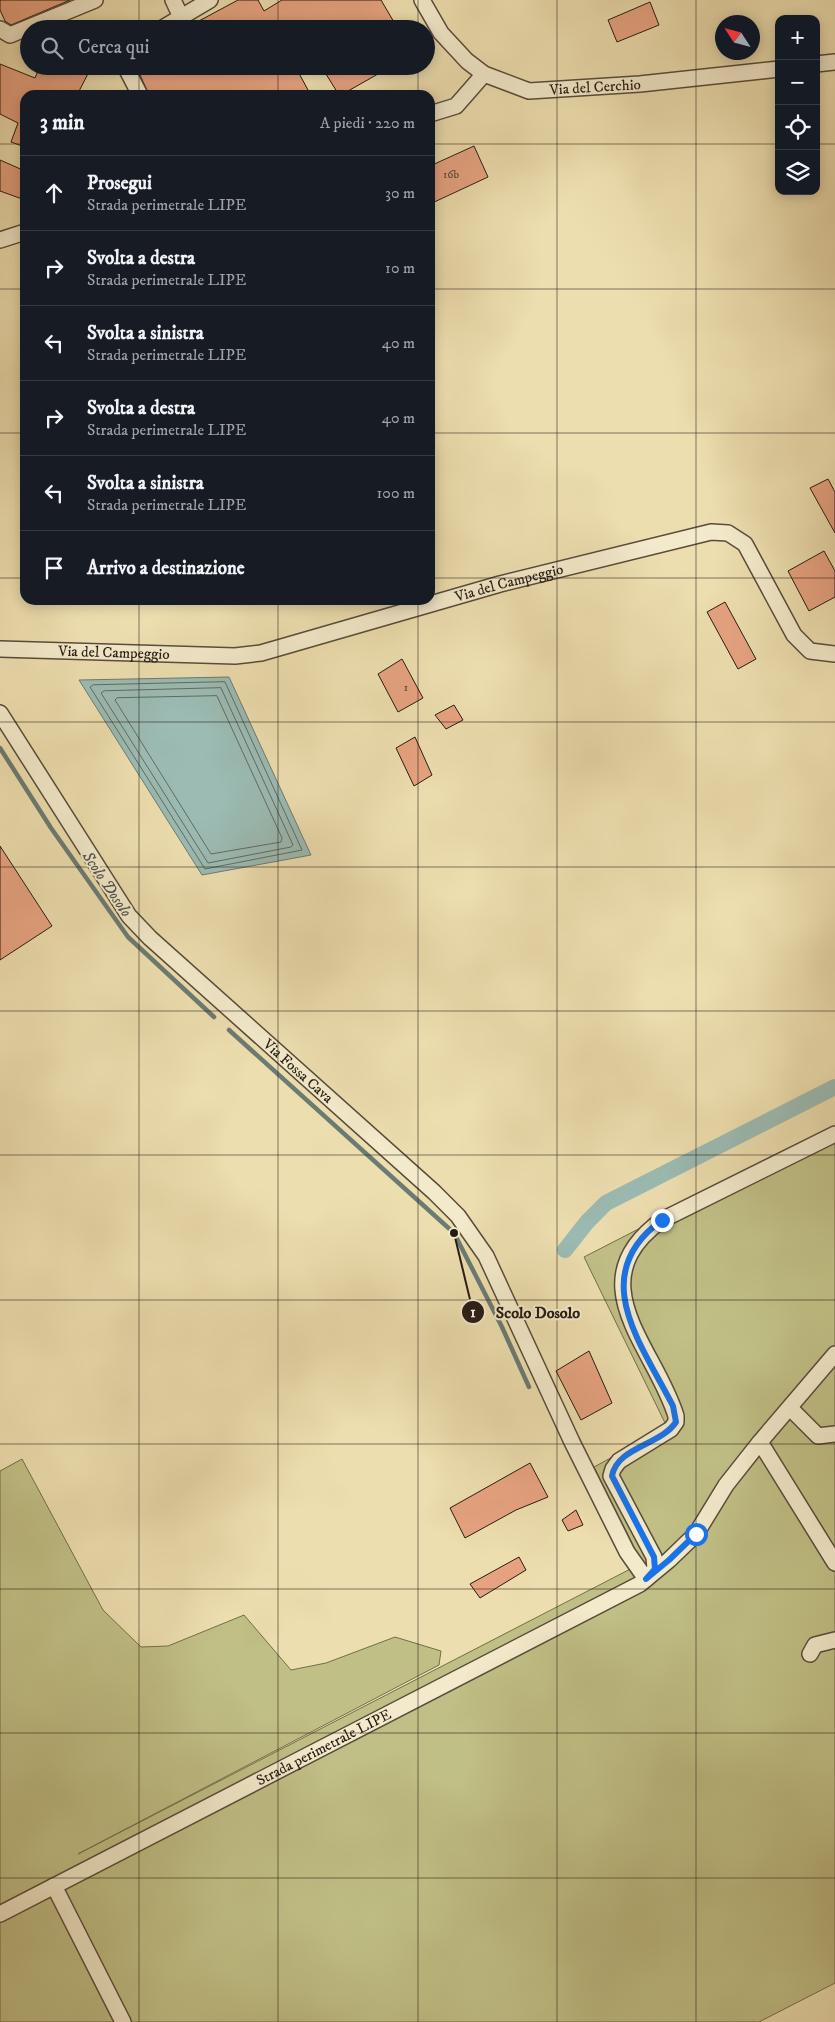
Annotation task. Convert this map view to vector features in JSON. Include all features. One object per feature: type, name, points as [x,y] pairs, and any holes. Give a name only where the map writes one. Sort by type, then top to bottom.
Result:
[{"type":"street","points":[[48,20],[95,0]]},
{"type":"street","points":[[173,0],[181,17]]},
{"type":"street","points":[[176,20],[210,0]]},
{"type":"street","name":"Via del Cerchio","points":[[422,0],[434,20]]},
{"type":"street","name":"Via del Cerchio","points":[[435,23],[441,33],[467,61],[484,74],[529,92],[640,84],[775,69]]},
{"type":"street","points":[[0,29],[10,36],[20,32]]},
{"type":"street","points":[[820,64],[835,62]]},
{"type":"street","points":[[435,112],[456,106],[484,74]]},
{"type":"street","points":[[130,75],[137,90]]},
{"type":"street","points":[[0,240],[20,234]]},
{"type":"street","name":"Via del Campeggio","points":[[435,603],[500,584],[711,532],[728,533],[745,544],[794,635],[810,651],[835,654]]},
{"type":"street","name":"Via del Campeggio","points":[[0,649],[235,656],[261,653],[427,605]]},
{"type":"street","name":"Via Fossa Cava","points":[[0,713],[129,916],[434,1192],[470,1231],[486,1256],[572,1442],[627,1552],[646,1579]]},
{"type":"street","points":[[646,1579],[655,1569],[654,1557],[612,1476],[613,1469],[619,1461],[672,1429],[676,1422],[676,1416],[626,1312],[624,1285],[629,1256],[643,1236],[662,1220],[835,1134]]},
{"type":"street","name":"Strada perimetrale LIPE","points":[[0,1914],[619,1596],[646,1579],[675,1556],[696,1534],[726,1485],[835,1354]]},
{"type":"street","points":[[790,1408],[818,1436],[835,1434]]},
{"type":"street","points":[[760,1442],[835,1563]]},
{"type":"street","points":[[810,1654],[815,1645],[835,1640]]},
{"type":"street","points":[[54,1886],[123,2022]]},
{"type":"shaded area","points":[[835,1128],[835,1983],[759,2022],[0,2022],[0,1471],[22,1459],[103,1610],[141,1647],[168,1646],[244,1615],[291,1670],[326,1663],[395,1637],[441,1651],[439,1665],[78,1854],[642,1563],[594,1467],[667,1427],[584,1257]]},
{"type":"water","points":[[229,677],[311,855],[202,875],[79,680]]},
{"type":"building","points":[[0,0],[70,0],[11,25],[5,21],[0,10]]},
{"type":"building","points":[[238,0],[258,0],[264,11],[282,0],[381,0],[393,20],[201,20]]},
{"type":"building","points":[[650,2],[659,25],[617,42],[608,20]]},
{"type":"building","points":[[0,64],[20,72],[20,75],[35,78],[36,75],[87,75],[80,90],[20,90],[20,145],[11,142],[18,123],[0,114]]},
{"type":"building","points":[[140,75],[300,75],[308,90],[147,90]]},
{"type":"building","points":[[327,75],[376,75],[350,90],[336,90]]},
{"type":"building","points":[[474,146],[488,177],[435,202],[435,164]]},
{"type":"building","points":[[0,160],[20,169],[20,198],[0,191]]},
{"type":"building","points":[[828,479],[835,492],[835,533],[810,488]]},
{"type":"building","points":[[824,551],[835,571],[835,597],[809,611],[788,571]]},
{"type":"building","points":[[725,602],[756,659],[738,669],[707,612]]},
{"type":"building","points":[[402,659],[423,698],[398,712],[378,674]]},
{"type":"building","points":[[454,705],[463,720],[446,729],[435,715]]},
{"type":"building","points":[[415,737],[432,775],[414,786],[396,748]]},
{"type":"building","points":[[0,846],[52,926],[0,960]]},
{"type":"building","points":[[589,1351],[612,1403],[581,1420],[556,1371]]},
{"type":"building","points":[[530,1463],[548,1497],[516,1510],[465,1538],[450,1508]]},
{"type":"building","points":[[576,1510],[583,1525],[568,1531],[562,1520]]},
{"type":"building","points":[[519,1557],[526,1570],[480,1598],[470,1584]]},
{"type":"waterway","name":"Scolo Dosolo","points":[[0,748],[51,828],[128,937],[214,1017]]},
{"type":"waterway","name":"Scolo Dosolo","points":[[229,1030],[454,1233],[502,1327],[529,1387]]},
{"type":"waterway","points":[[565,1250],[587,1222],[606,1203],[835,1087]]},
{"type":"place","name":"Scolo Dosolo","points":[[454,1233]]},
{"type":"route","points":[[662,1220],[643,1236],[629,1256],[625,1269],[624,1290],[626,1312],[673,1406],[676,1422],[672,1429],[665,1434],[619,1461],[613,1469],[612,1476],[613,1482],[654,1557],[655,1569],[646,1579],[685,1546],[696,1534]]}]
